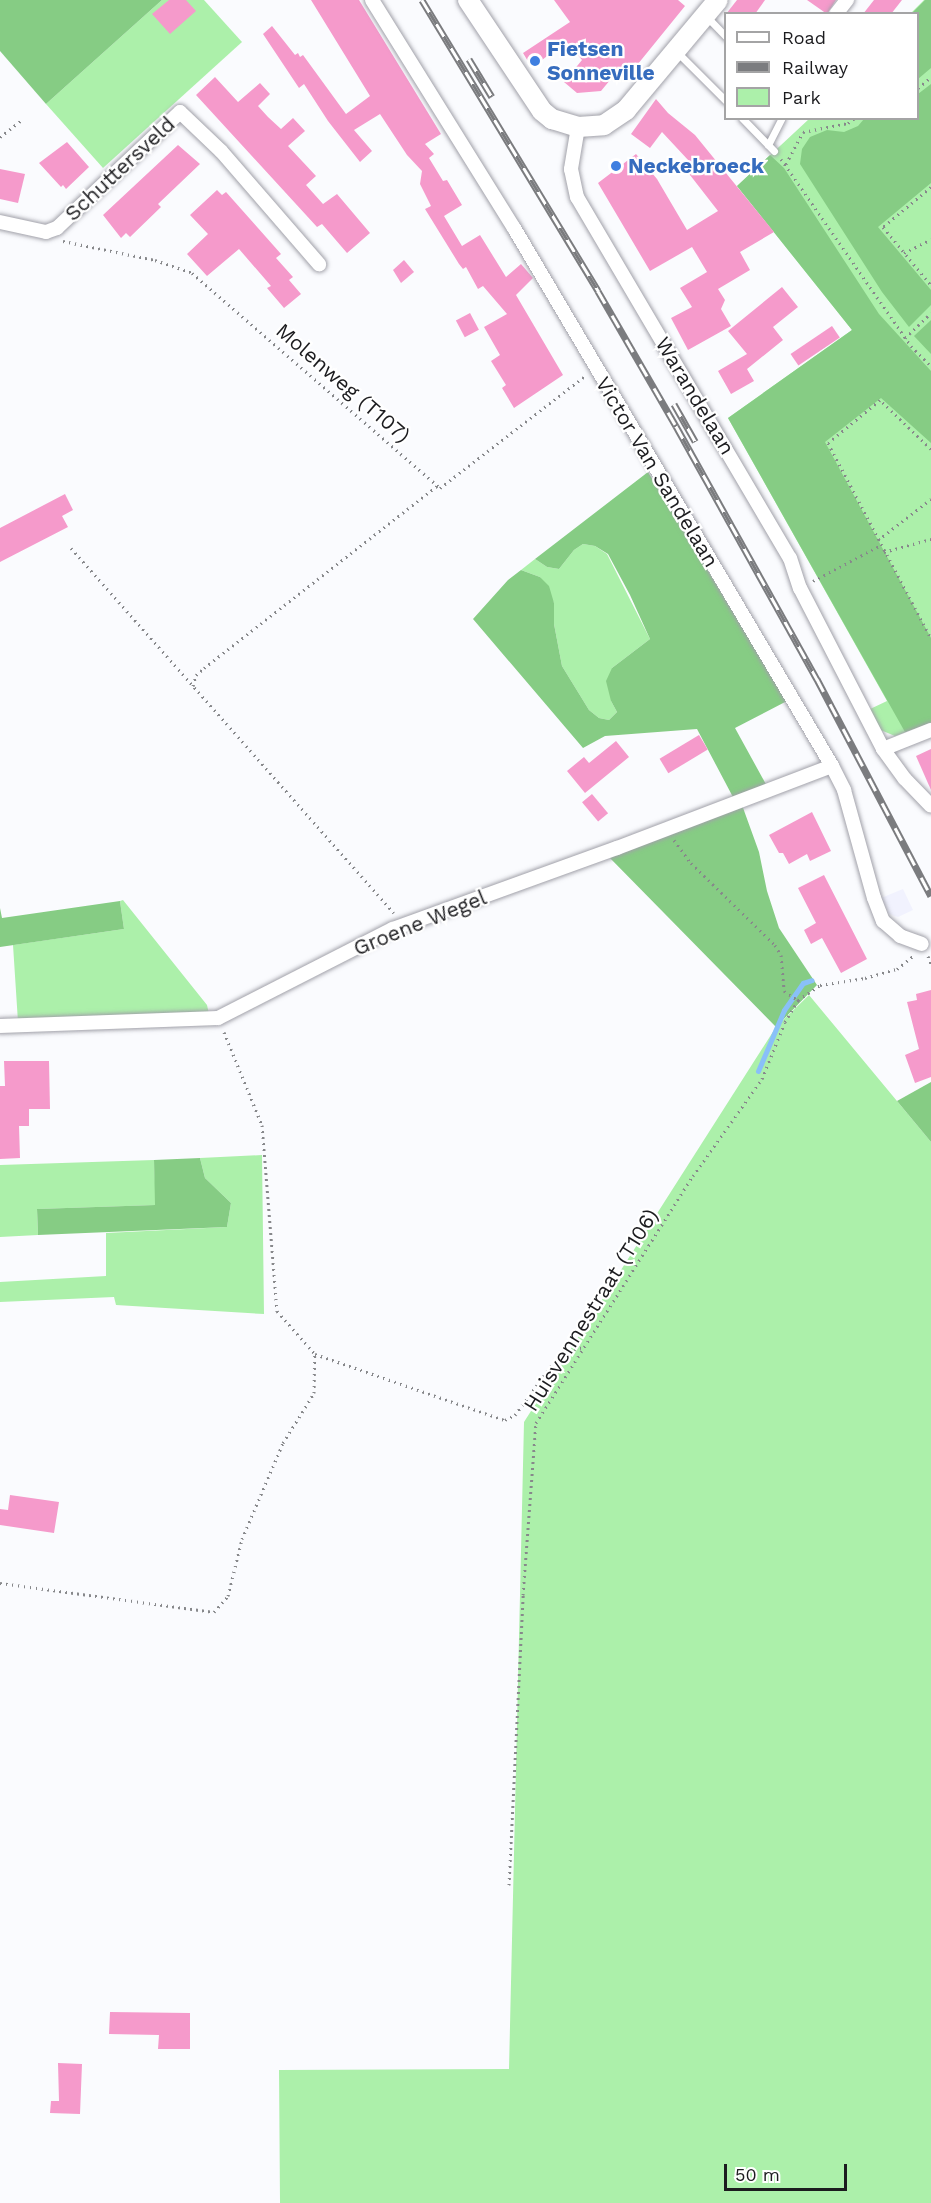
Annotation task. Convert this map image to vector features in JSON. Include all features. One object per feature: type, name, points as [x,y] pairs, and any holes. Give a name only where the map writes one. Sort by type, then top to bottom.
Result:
[{"type":"main road","points":[[468,0],[524,88],[542,111],[552,119],[578,127],[604,125],[615,120],[640,98],[718,0]]},
{"type":"street","name":"Victor Van Sandelaan","points":[[372,0],[514,228],[832,766],[843,790],[878,910],[890,930],[922,944]]},
{"type":"street","points":[[838,12],[847,0]]},
{"type":"street","name":"Schuttersveld","points":[[0,222],[46,232],[57,228],[180,112],[221,151],[319,264]]},
{"type":"street","name":"Warandelaan","points":[[578,127],[571,169],[577,197],[790,558],[800,588],[883,749],[904,779],[931,806]]},
{"type":"street","points":[[883,749],[931,730]]},
{"type":"street","name":"Groene Wegel","points":[[0,1026],[218,1018],[404,925],[832,766]]},
{"type":"lane","points":[[706,16],[724,34]]},
{"type":"lane","points":[[676,51],[724,99]]},
{"type":"lane","points":[[744,120],[774,151]]},
{"type":"lane","points":[[768,145],[782,120]]},
{"type":"path","points":[[919,87],[931,77]]},
{"type":"path","points":[[0,137],[23,119]]},
{"type":"path","points":[[786,164],[803,132],[848,123],[852,120]]},
{"type":"path","points":[[774,151],[786,164],[905,338],[931,366]]},
{"type":"path","points":[[931,187],[883,227],[931,285]]},
{"type":"path","name":"Molenweg (T107)","points":[[46,232],[64,242],[155,260],[192,273],[438,485]]},
{"type":"path","points":[[904,253],[931,239]]},
{"type":"path","points":[[905,338],[931,313]]},
{"type":"path","points":[[193,688],[196,675],[204,668],[438,485],[441,488],[596,368]]},
{"type":"path","points":[[931,449],[880,400],[828,443],[931,638]]},
{"type":"path","points":[[878,540],[931,499]]},
{"type":"path","points":[[884,552],[931,539]]},
{"type":"path","points":[[800,588],[881,545]]},
{"type":"path","points":[[71,548],[404,925]]},
{"type":"path","points":[[666,829],[691,863],[775,945],[781,955],[784,991],[798,1000]]},
{"type":"path","name":"Huisvennestraat (T106)","points":[[508,1885],[523,1595],[536,1423],[693,1176],[762,1079],[785,1022],[798,1000],[820,985],[865,978],[897,969],[912,959],[922,944]]},
{"type":"path","points":[[218,1018],[262,1125],[277,1311],[315,1354],[505,1419],[515,1415],[562,1351],[584,1347]]},
{"type":"path","points":[[0,1583],[214,1612],[228,1596],[242,1539],[284,1443],[314,1393],[315,1354]]},
{"type":"shaded area","points":[[903,889],[913,910],[898,917],[889,914],[881,898]]},
{"type":"green space","points":[[0,0],[162,0],[46,104],[0,51]]},
{"type":"green space","points":[[162,0],[204,0],[242,42],[103,168],[46,104]]},
{"type":"green space","points":[[924,0],[931,0],[931,723],[895,736],[878,729],[868,710],[887,701],[728,418],[852,330],[737,186],[808,120],[919,120],[919,12],[912,12]]},
{"type":"green space","points":[[925,0],[931,0],[931,68],[919,78],[919,12],[913,12]]},
{"type":"green space","points":[[931,84],[931,183],[878,227],[931,290],[931,305],[909,327],[882,292],[800,164],[802,149],[810,137],[827,130],[844,132],[858,126],[863,120],[919,120],[919,93]]},
{"type":"green space","points":[[770,155],[784,168],[879,314],[931,371],[931,443],[881,398],[825,442],[931,638],[931,723],[905,732],[728,418],[852,330],[737,186]]},
{"type":"green space","points":[[931,320],[931,354],[914,336]]},
{"type":"green space","points":[[648,472],[787,701],[735,728],[768,788],[734,799],[697,729],[605,736],[583,748],[473,619],[508,580],[521,570],[540,577],[549,586],[554,603],[554,624],[562,666],[589,710],[599,718],[609,720],[617,712],[611,701],[606,681],[612,668],[650,639],[630,595],[608,554],[595,546],[583,544],[574,550],[559,569],[547,567],[535,559]]},
{"type":"green space","points":[[583,544],[595,546],[607,554],[650,639],[612,668],[611,701],[617,712],[609,720],[599,718],[589,710],[562,666],[554,624],[554,603],[540,577],[521,570],[535,559],[547,567],[559,569],[574,550]]},
{"type":"green space","points":[[742,805],[759,852],[767,891],[779,928],[817,985],[776,1027],[608,856]]},
{"type":"green space","points":[[123,900],[207,1005],[209,1014],[18,1022],[13,945],[124,929],[120,901]]},
{"type":"green space","points":[[120,901],[124,929],[0,947],[0,908],[2,918]]},
{"type":"green space","points":[[809,995],[931,1142],[931,2203],[280,2203],[279,2070],[509,2069],[524,1422],[776,1027]]},
{"type":"green space","points":[[931,1082],[931,1142],[897,1101]]},
{"type":"green space","points":[[262,1155],[264,1314],[116,1305],[114,1297],[0,1302],[0,1282],[106,1276],[106,1233],[227,1227],[231,1203],[205,1178],[200,1158]]},
{"type":"green space","points":[[200,1158],[205,1178],[231,1203],[227,1227],[38,1235],[37,1209],[155,1205],[154,1160]]},
{"type":"green space","points":[[154,1160],[156,1205],[37,1209],[38,1235],[0,1237],[0,1165]]},
{"type":"building","points":[[169,0],[186,0],[196,11],[170,34],[152,14]]},
{"type":"building","points":[[311,0],[359,0],[441,134],[425,144],[434,154],[429,158],[443,181],[447,180],[462,205],[444,216],[462,246],[480,235],[506,277],[521,264],[533,278],[516,295],[563,375],[514,408],[502,388],[506,385],[491,361],[500,355],[484,327],[507,314],[483,286],[478,289],[466,267],[463,269],[459,264],[425,209],[431,206],[420,184],[422,171],[407,155],[380,114],[354,130],[372,151],[360,162],[328,121],[304,84],[299,88],[263,34],[272,26],[295,55],[298,53],[300,57],[303,55],[346,114],[370,96]]},
{"type":"building","points":[[554,0],[678,0],[685,6],[629,75],[620,68],[601,91],[577,93],[564,82],[582,60],[566,41],[532,68],[523,53],[570,22]]},
{"type":"building","points":[[737,0],[765,0],[756,12],[728,12]]},
{"type":"building","points":[[807,0],[836,0],[828,12],[824,12]]},
{"type":"building","points":[[874,0],[902,0],[893,12],[865,12]]},
{"type":"building","points":[[215,77],[238,102],[260,83],[270,94],[258,106],[268,117],[281,129],[293,118],[305,131],[288,146],[316,176],[306,185],[323,204],[337,194],[370,233],[347,253],[322,224],[317,227],[196,95]]},
{"type":"building","points":[[656,99],[668,113],[695,135],[774,232],[740,252],[750,270],[718,289],[725,300],[721,309],[731,326],[688,350],[671,318],[692,307],[680,288],[707,272],[692,247],[650,271],[598,183],[636,154],[657,179],[687,230],[718,211],[683,166],[689,161],[662,132],[650,148],[631,134]]},
{"type":"building","points":[[67,142],[89,167],[66,189],[63,185],[61,187],[39,163]]},
{"type":"building","points":[[178,145],[200,164],[158,204],[161,207],[130,237],[126,233],[121,238],[103,215]]},
{"type":"building","points":[[0,169],[25,174],[18,203],[0,199]]},
{"type":"building","points":[[217,190],[222,195],[226,192],[281,254],[276,258],[293,277],[289,280],[301,294],[284,308],[267,288],[271,286],[239,249],[207,276],[187,254],[208,234],[190,215]]},
{"type":"building","points":[[404,260],[414,272],[401,283],[393,270]]},
{"type":"building","points":[[782,287],[798,307],[773,327],[783,340],[747,369],[754,381],[731,394],[718,371],[747,354],[728,331]]},
{"type":"building","points":[[470,313],[479,330],[465,337],[456,321]]},
{"type":"building","points":[[832,326],[840,338],[798,366],[791,354]]},
{"type":"building","points":[[65,494],[73,510],[62,516],[68,527],[0,562],[0,528]]},
{"type":"building","points":[[699,735],[708,750],[668,773],[660,759]]},
{"type":"building","points":[[616,741],[629,757],[585,793],[567,771],[584,757],[589,763]]},
{"type":"building","points":[[931,749],[931,790],[916,756]]},
{"type":"building","points":[[592,794],[608,813],[598,822],[582,802]]},
{"type":"building","points":[[812,812],[831,851],[810,861],[807,854],[789,864],[783,853],[779,853],[769,835]]},
{"type":"building","points":[[824,875],[867,959],[841,973],[822,938],[811,944],[804,930],[816,923],[798,888]]},
{"type":"building","points":[[931,990],[931,1077],[915,1083],[905,1055],[919,1049],[907,1002],[917,1000],[916,994]]},
{"type":"building","points":[[4,1061],[49,1061],[50,1109],[29,1109],[29,1126],[19,1126],[20,1158],[0,1159],[0,1086],[5,1086]]},
{"type":"building","points":[[10,1495],[59,1502],[54,1533],[0,1525],[0,1509],[8,1510]]},
{"type":"building","points":[[110,2012],[190,2013],[190,2049],[158,2049],[159,2035],[109,2034]]},
{"type":"building","points":[[58,2063],[82,2064],[80,2114],[50,2113],[51,2101],[59,2101]]},
{"type":"waterway","points":[[758,1071],[784,1010],[803,983],[812,980]]},
{"type":"railway","points":[[422,0],[598,291],[676,426],[817,679],[931,896]]},
{"type":"railway","points":[[469,59],[492,97]]},
{"type":"railway","points":[[674,404],[695,441]]},
{"type":"place","name":"Fietsen Sonneville","points":[[535,61]]},
{"type":"place","name":"Neckebroeck","points":[[616,166]]}]
